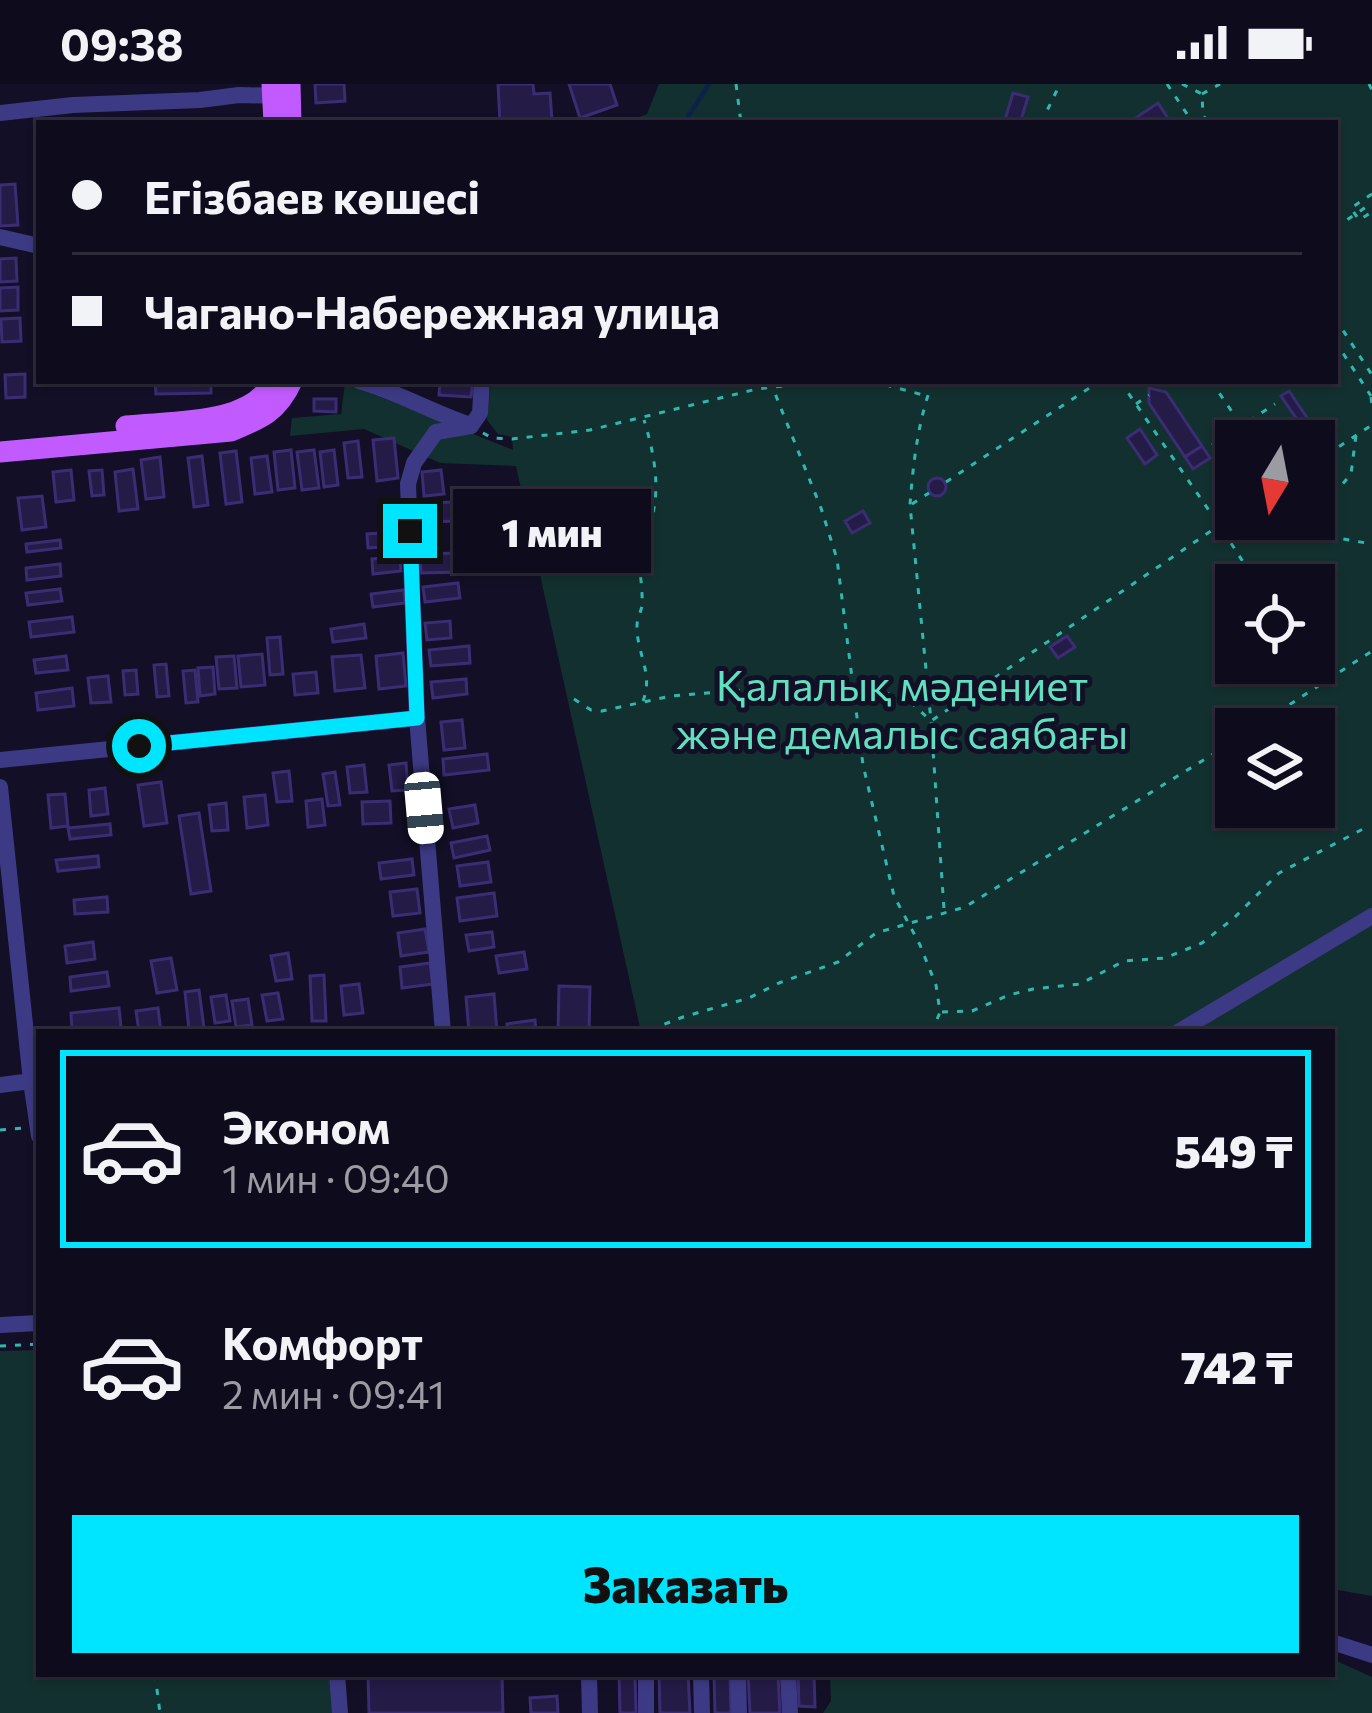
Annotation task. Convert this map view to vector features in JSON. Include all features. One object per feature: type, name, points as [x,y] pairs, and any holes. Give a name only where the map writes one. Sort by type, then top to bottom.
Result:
[{"type":"main road","points":[[275,120],[281,90]]},
{"type":"main road","points":[[281,90],[290,120]]},
{"type":"main road","points":[[0,452],[231,431],[258,420],[283,401],[291,384]]},
{"type":"main road","points":[[0,440],[236,414],[270,388]]},
{"type":"street","points":[[0,113],[281,90]]},
{"type":"street","points":[[0,237],[36,245]]},
{"type":"street","points":[[366,384],[471,426]]},
{"type":"street","points":[[443,1029],[417,718],[408,484],[414,463],[436,432],[471,426],[480,413],[482,384]]},
{"type":"street","points":[[0,760],[417,718]]},
{"type":"street","points":[[0,787],[35,1081],[0,1084]]},
{"type":"street","points":[[1183,1029],[1372,916]]},
{"type":"street","points":[[0,1325],[36,1323]]},
{"type":"street","points":[[1335,1643],[1372,1654]]},
{"type":"street","points":[[337,1677],[340,1713]]},
{"type":"street","points":[[590,1677],[590,1713]]},
{"type":"street","points":[[646,1677],[646,1713]]},
{"type":"street","points":[[701,1677],[702,1713]]},
{"type":"street","points":[[738,1677],[739,1713]]},
{"type":"street","points":[[788,1677],[790,1713]]},
{"type":"path","points":[[736,84],[741,120]]},
{"type":"path","points":[[1042,120],[1060,84]]},
{"type":"path","points":[[1167,84],[1190,120]]},
{"type":"path","points":[[1202,94],[1220,84]]},
{"type":"path","points":[[1174,94],[1183,85],[1202,94]]},
{"type":"path","points":[[1202,94],[1206,120]]},
{"type":"path","points":[[1196,120],[1203,115]]},
{"type":"path","points":[[1372,194],[1351,208],[1358,220],[1372,212]]},
{"type":"path","points":[[1338,225],[1371,203]]},
{"type":"path","points":[[1338,324],[1372,375]]},
{"type":"path","points":[[1338,346],[1371,396],[1372,407]]},
{"type":"path","points":[[772,384],[838,560],[863,765],[894,896],[936,985],[940,1012],[933,1029]]},
{"type":"path","points":[[471,426],[503,439],[590,430],[757,389],[809,384]]},
{"type":"path","points":[[882,384],[927,396]]},
{"type":"path","points":[[932,384],[912,472],[910,505],[944,913]]},
{"type":"path","points":[[946,482],[1095,384]]},
{"type":"path","points":[[1122,384],[1215,519]]},
{"type":"path","points":[[1213,384],[1238,420]]},
{"type":"path","points":[[1136,404],[1149,395]]},
{"type":"path","points":[[1250,420],[1274,404]]},
{"type":"path","points":[[643,700],[648,688],[637,625],[642,606],[637,548],[654,514],[656,476],[644,418]]},
{"type":"path","points":[[1335,449],[1372,425]]},
{"type":"path","points":[[1335,493],[1351,474],[1356,435]]},
{"type":"path","points":[[910,505],[929,493]]},
{"type":"path","points":[[931,722],[1215,528]]},
{"type":"path","points":[[1335,538],[1372,544]]},
{"type":"path","points":[[1335,674],[1372,651]]},
{"type":"path","points":[[1284,708],[1320,684]]},
{"type":"path","points":[[574,699],[602,711],[643,700],[802,685],[903,695],[931,722]]},
{"type":"path","points":[[655,1029],[838,962],[876,933],[965,908],[1215,753]]},
{"type":"path","points":[[940,1012],[972,1011],[1009,995],[1080,984],[1124,961],[1166,958],[1202,943],[1279,873],[1364,829]]},
{"type":"path","points":[[0,1130],[36,1126]]},
{"type":"path","points":[[0,1346],[36,1344]]},
{"type":"path","points":[[155,1677],[160,1713]]},
{"type":"green space","name":"Қалалық мәдениет және демалыс саябағы","points":[[659,84],[1372,84],[1372,1596],[1335,1590],[1335,1029],[640,1029],[516,466],[440,463],[364,429],[290,436],[292,418],[341,414],[345,384],[513,450],[512,437],[498,434],[487,420],[491,384],[1338,384],[1338,120],[632,120],[647,114]]},
{"type":"green space","points":[[36,1350],[36,1677],[329,1677],[335,1713],[0,1713],[0,1351]]},
{"type":"green space","points":[[1335,1660],[1372,1677],[1372,1713],[823,1713],[831,1701],[830,1677],[1335,1677]]},
{"type":"building","points":[[315,84],[344,84],[345,101],[316,103]]},
{"type":"building","points":[[498,84],[533,84],[534,94],[550,93],[552,120],[500,120]]},
{"type":"building","points":[[569,84],[610,84],[617,105],[580,118]]},
{"type":"building","points":[[1013,93],[1028,97],[1021,120],[1005,120]]},
{"type":"building","points":[[1158,103],[1169,120],[1132,120]]},
{"type":"building","points":[[15,184],[18,225],[0,226],[0,185]]},
{"type":"building","points":[[16,258],[17,281],[0,282],[0,259]]},
{"type":"building","points":[[18,287],[18,310],[0,311],[0,288]]},
{"type":"building","points":[[20,318],[21,341],[2,342],[1,319]]},
{"type":"building","points":[[25,374],[25,397],[6,398],[5,375]]},
{"type":"building","points":[[155,384],[211,384],[211,393],[156,394]]},
{"type":"building","points":[[440,384],[473,384],[471,397],[439,395]]},
{"type":"building","points":[[1149,388],[1166,392],[1202,446],[1185,457],[1149,403]]},
{"type":"building","points":[[1289,391],[1309,420],[1297,420],[1281,396]]},
{"type":"building","points":[[314,399],[336,399],[336,412],[314,411]]},
{"type":"building","points":[[1140,429],[1157,455],[1145,464],[1127,438]]},
{"type":"building","points":[[394,438],[398,478],[377,481],[373,440]]},
{"type":"building","points":[[358,441],[362,477],[348,478],[344,443]]},
{"type":"building","points":[[1202,446],[1210,458],[1193,469],[1185,457]]},
{"type":"building","points":[[291,450],[295,488],[278,490],[274,452]]},
{"type":"building","points":[[314,450],[319,488],[302,490],[297,452]]},
{"type":"building","points":[[334,450],[338,485],[324,487],[320,452]]},
{"type":"building","points":[[236,451],[242,502],[226,504],[220,453]]},
{"type":"building","points":[[202,456],[208,505],[194,507],[188,458]]},
{"type":"building","points":[[267,456],[272,492],[255,494],[251,458]]},
{"type":"building","points":[[160,457],[164,497],[146,499],[141,460]]},
{"type":"building","points":[[133,469],[138,509],[119,511],[115,472]]},
{"type":"building","points":[[71,470],[74,500],[56,502],[53,472]]},
{"type":"building","points":[[102,470],[104,495],[92,496],[89,471]]},
{"type":"building","points":[[441,470],[444,494],[424,496],[422,472]]},
{"type":"building","points":[[937,478],[946,487],[937,496],[928,487]]},
{"type":"building","points":[[42,496],[46,527],[22,530],[18,498]]},
{"type":"building","points":[[459,502],[459,521],[419,522],[418,503]]},
{"type":"building","points":[[863,511],[870,523],[852,533],[845,521]]},
{"type":"building","points":[[395,532],[396,546],[368,548],[367,534]]},
{"type":"building","points":[[60,540],[61,548],[27,552],[26,544]]},
{"type":"building","points":[[460,553],[461,572],[421,573],[420,554]]},
{"type":"building","points":[[400,557],[401,571],[373,574],[372,559]]},
{"type":"building","points":[[60,564],[61,576],[27,580],[26,568]]},
{"type":"building","points":[[458,583],[460,598],[425,602],[423,587]]},
{"type":"building","points":[[60,589],[62,601],[28,605],[26,593]]},
{"type":"building","points":[[404,590],[405,603],[373,607],[371,594]]},
{"type":"building","points":[[72,617],[74,632],[31,637],[29,622]]},
{"type":"building","points":[[450,621],[451,638],[427,640],[425,623]]},
{"type":"building","points":[[364,624],[366,638],[333,642],[331,629]]},
{"type":"building","points":[[1067,636],[1075,647],[1058,658],[1050,647]]},
{"type":"building","points":[[280,637],[283,674],[270,675],[267,638]]},
{"type":"building","points":[[469,646],[470,663],[431,666],[429,650]]},
{"type":"building","points":[[403,653],[406,686],[379,689],[376,656]]},
{"type":"building","points":[[262,654],[265,685],[241,687],[238,656]]},
{"type":"building","points":[[361,655],[365,688],[335,691],[332,657]]},
{"type":"building","points":[[66,656],[68,670],[36,673],[34,660]]},
{"type":"building","points":[[234,656],[237,688],[219,689],[216,657]]},
{"type":"building","points":[[166,664],[169,696],[157,697],[154,665]]},
{"type":"building","points":[[213,667],[215,694],[200,696],[198,668]]},
{"type":"building","points":[[136,670],[138,694],[125,695],[123,671]]},
{"type":"building","points":[[195,670],[198,702],[186,703],[183,671]]},
{"type":"building","points":[[316,672],[318,693],[295,695],[293,674]]},
{"type":"building","points":[[108,676],[111,702],[91,703],[88,678]]},
{"type":"building","points":[[466,679],[467,694],[433,698],[431,682]]},
{"type":"building","points":[[72,688],[74,706],[38,710],[36,693]]},
{"type":"building","points":[[462,720],[465,748],[444,750],[441,722]]},
{"type":"building","points":[[487,754],[489,770],[444,775],[443,759]]},
{"type":"building","points":[[406,763],[408,790],[392,791],[389,765]]},
{"type":"building","points":[[364,765],[367,792],[350,793],[347,767]]},
{"type":"building","points":[[289,771],[292,801],[277,802],[273,773]]},
{"type":"building","points":[[335,772],[340,805],[328,806],[323,774]]},
{"type":"building","points":[[161,782],[167,823],[144,826],[138,785]]},
{"type":"building","points":[[105,788],[108,814],[91,816],[89,790]]},
{"type":"building","points":[[65,794],[68,826],[51,828],[48,795]]},
{"type":"building","points":[[265,795],[268,825],[247,828],[244,797]]},
{"type":"building","points":[[322,799],[325,825],[308,827],[306,801]]},
{"type":"building","points":[[390,801],[391,823],[363,824],[362,802]]},
{"type":"building","points":[[226,803],[228,830],[212,831],[209,805]]},
{"type":"building","points":[[475,805],[478,823],[453,828],[449,809]]},
{"type":"building","points":[[199,813],[211,891],[191,894],[179,816]]},
{"type":"building","points":[[110,824],[111,835],[70,839],[68,828]]},
{"type":"building","points":[[487,836],[490,850],[454,858],[451,843]]},
{"type":"building","points":[[98,856],[99,867],[58,871],[56,860]]},
{"type":"building","points":[[412,859],[414,875],[381,879],[379,863]]},
{"type":"building","points":[[488,862],[491,882],[460,886],[457,866]]},
{"type":"building","points":[[417,889],[420,913],[393,916],[390,892]]},
{"type":"building","points":[[494,893],[497,916],[460,921],[457,898]]},
{"type":"building","points":[[107,897],[108,912],[75,914],[74,900]]},
{"type":"building","points":[[425,929],[429,952],[401,956],[398,933]]},
{"type":"building","points":[[492,932],[494,947],[469,951],[466,935]]},
{"type":"building","points":[[93,942],[95,959],[67,963],[65,946]]},
{"type":"building","points":[[524,952],[527,969],[499,973],[496,956]]},
{"type":"building","points":[[288,953],[292,979],[276,981],[271,956]]},
{"type":"building","points":[[171,958],[177,990],[157,993],[151,961]]},
{"type":"building","points":[[430,963],[433,984],[402,988],[400,967]]},
{"type":"building","points":[[107,972],[109,986],[71,991],[70,977]]},
{"type":"building","points":[[324,975],[326,1021],[312,1021],[310,976]]},
{"type":"building","points":[[359,984],[363,1013],[344,1015],[341,986]]},
{"type":"building","points":[[559,986],[590,987],[589,1029],[558,1029]]},
{"type":"building","points":[[199,990],[204,1028],[189,1029],[185,992]]},
{"type":"building","points":[[278,993],[283,1019],[267,1021],[262,995]]},
{"type":"building","points":[[494,994],[497,1029],[469,1029],[466,997]]},
{"type":"building","points":[[226,995],[230,1021],[215,1023],[211,997]]},
{"type":"building","points":[[248,999],[252,1025],[236,1027],[232,1001]]},
{"type":"building","points":[[119,1008],[121,1027],[72,1029],[71,1013]]},
{"type":"building","points":[[158,1008],[161,1029],[139,1029],[136,1011]]},
{"type":"building","points":[[535,1020],[536,1029],[508,1029],[507,1024]]},
{"type":"building","points":[[368,1677],[502,1677],[503,1713],[369,1713]]},
{"type":"building","points":[[619,1677],[635,1677],[636,1713],[620,1713]]},
{"type":"building","points":[[659,1677],[688,1677],[690,1713],[660,1713]]},
{"type":"building","points":[[714,1677],[730,1677],[731,1713],[715,1713]]},
{"type":"building","points":[[748,1677],[778,1677],[780,1713],[750,1713]]},
{"type":"building","points":[[798,1677],[814,1677],[815,1707],[799,1706]]},
{"type":"building","points":[[557,1696],[558,1713],[531,1713],[530,1698]]},
{"type":"waterway","points":[[686,120],[709,84]]},
{"type":"route","points":[[139,746],[417,718],[410,531]]}]
